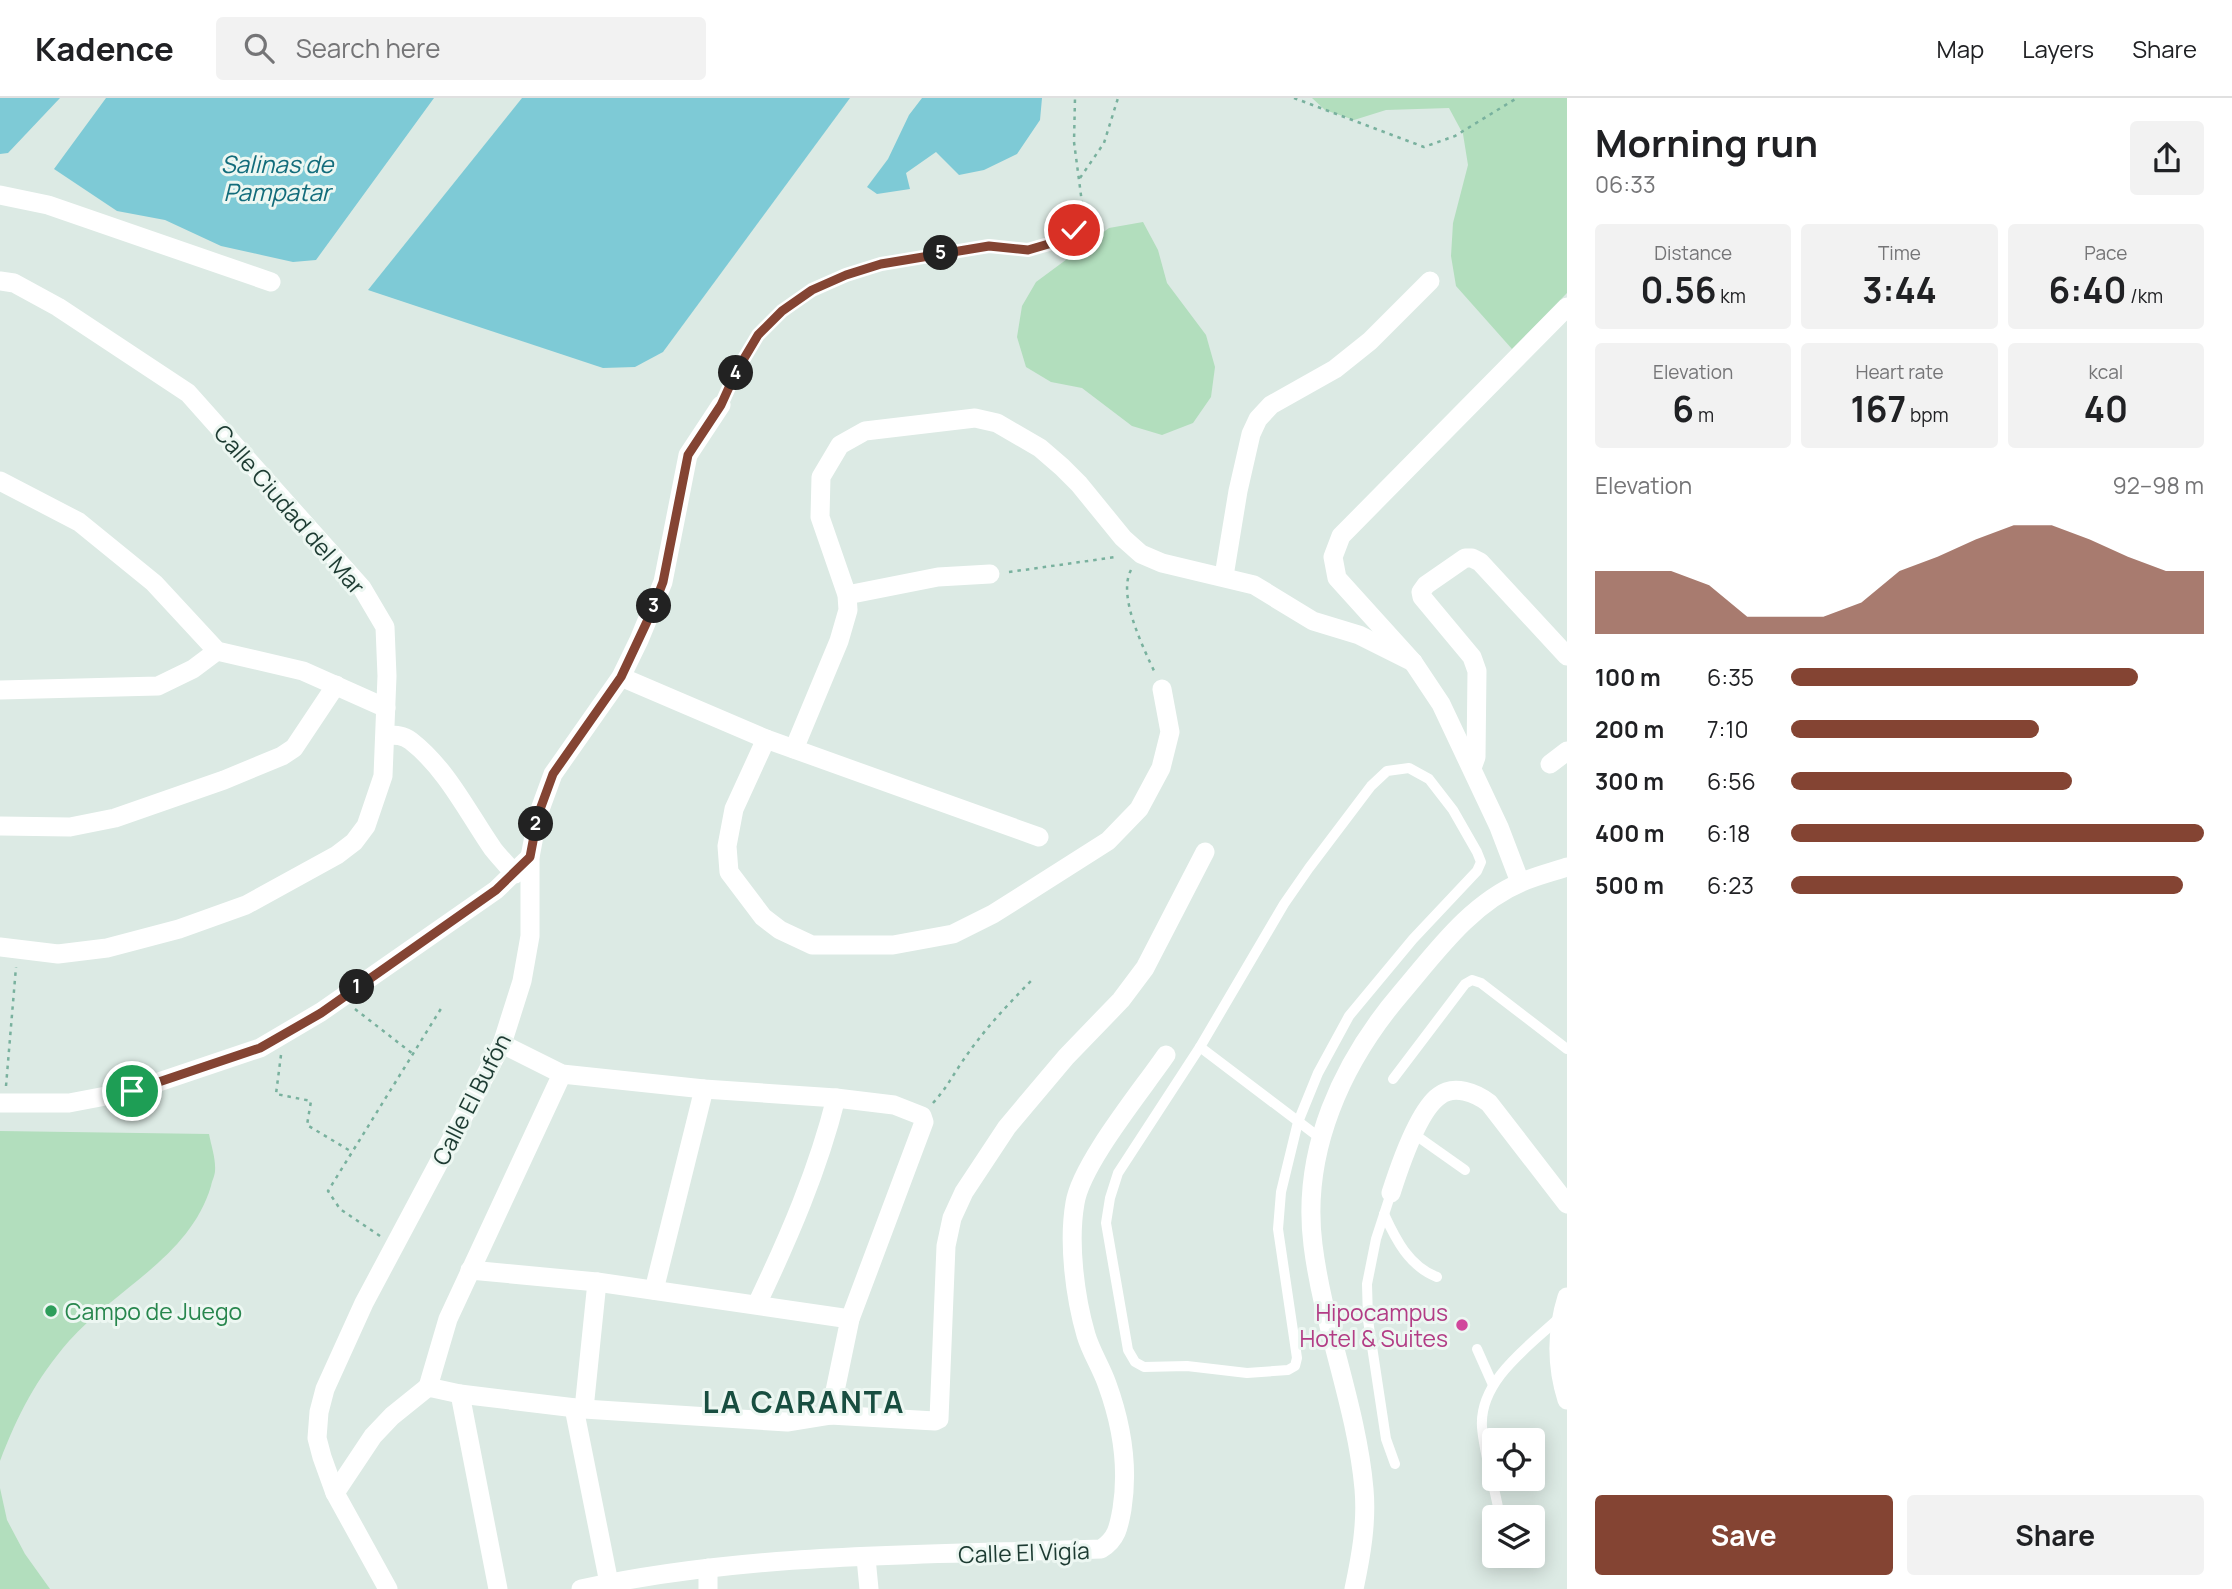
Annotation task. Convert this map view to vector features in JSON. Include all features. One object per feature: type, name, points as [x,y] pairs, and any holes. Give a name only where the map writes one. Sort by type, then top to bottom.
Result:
[{"type":"street","points":[[0,195],[47,205],[271,282]]},
{"type":"street","name":"Calle Ciudad del Mar","points":[[0,281],[14,283],[58,307],[188,393],[362,588],[385,627],[386,735],[383,776],[366,826],[354,842],[301,877],[246,905],[179,929],[107,948],[58,954],[9,948]]},
{"type":"street","points":[[1224,576],[1238,491],[1251,434],[1258,419],[1271,405],[1335,369],[1370,341],[1430,281]]},
{"type":"street","points":[[1520,882],[1499,827],[1441,704],[1413,662],[1337,578],[1334,557],[1341,536],[1567,307]]},
{"type":"street","name":"Calle El Bufón","points":[[388,1589],[335,1493],[317,1438],[319,1412],[335,1366],[363,1303],[502,1044],[523,981],[530,936],[530,857],[538,815],[553,774],[621,677],[663,582],[688,455],[721,405]]},
{"type":"street","points":[[794,749],[839,641],[848,610],[847,595],[820,517],[821,477],[840,445],[865,431],[975,418],[997,423],[1040,448],[1062,467],[1140,554],[1162,563],[1254,585],[1313,621],[1359,635],[1413,662]]},
{"type":"street","points":[[0,481],[79,522],[154,583],[218,651],[303,671],[386,708]]},
{"type":"street","points":[[1471,769],[1476,757],[1477,671],[1472,657],[1422,597],[1421,592],[1426,585],[1465,558],[1480,562],[1567,656]]},
{"type":"street","points":[[847,595],[937,577],[990,574]]},
{"type":"street","points":[[0,690],[158,686],[193,669],[218,651]]},
{"type":"street","points":[[621,677],[766,739],[1039,836]]},
{"type":"street","points":[[0,826],[70,827],[115,818],[224,780],[282,756],[295,748],[336,685]]},
{"type":"street","points":[[766,739],[734,809],[727,846],[729,872],[763,917],[780,930],[812,945],[893,946],[953,934],[993,914],[1108,841],[1139,809],[1161,768],[1170,732],[1162,689]]},
{"type":"street","points":[[386,735],[398,734],[410,740],[436,766],[494,849],[515,874]]},
{"type":"street","points":[[1550,764],[1567,751]]},
{"type":"street","points":[[428,1387],[460,1394],[579,1409],[787,1422],[830,1415],[935,1422],[939,1419],[946,1246],[952,1218],[964,1192],[1007,1127],[1066,1058],[1121,1000],[1146,968],[1205,852]]},
{"type":"street","points":[[3,1103],[69,1104],[132,1091],[260,1048],[342,998],[496,890],[530,857]]},
{"type":"street","points":[[1354,1589],[1364,1542],[1364,1489],[1339,1360],[1312,1244],[1311,1196],[1320,1138],[1342,1079],[1376,1023],[1478,908],[1520,882],[1567,867]]},
{"type":"street","points":[[502,1044],[562,1074],[836,1098],[894,1105],[922,1116],[923,1122],[850,1319],[830,1415]]},
{"type":"street","name":"Calle El Vigía","points":[[580,1589],[708,1568],[792,1560],[1101,1549],[1112,1542],[1119,1527],[1125,1489],[1125,1458],[1115,1409],[1086,1337],[1078,1297],[1072,1231],[1075,1200],[1087,1171],[1167,1055]]},
{"type":"street","points":[[335,1493],[373,1436],[392,1416],[428,1387],[448,1319],[562,1074]]},
{"type":"street","points":[[654,1290],[704,1088]]},
{"type":"street","points":[[1391,1192],[1414,1134],[1432,1103],[1440,1094],[1453,1090],[1472,1092],[1489,1103],[1564,1193]]},
{"type":"street","points":[[757,1304],[819,1160],[836,1098]]},
{"type":"street","points":[[470,1270],[597,1282],[850,1319]]},
{"type":"street","points":[[597,1282],[579,1409],[618,1584]]},
{"type":"street","points":[[1567,1297],[1561,1317],[1558,1348],[1562,1384],[1567,1400]]},
{"type":"street","points":[[460,1394],[498,1589]]},
{"type":"street","points":[[866,1558],[869,1589]]},
{"type":"street","points":[[708,1568],[708,1589]]},
{"type":"lane","points":[[1409,768],[1429,779],[1453,810],[1480,862],[1477,870],[1413,939],[1349,1016],[1318,1073],[1298,1122],[1281,1192],[1278,1229],[1297,1359],[1294,1366],[1288,1370],[1247,1373],[1187,1366],[1144,1367],[1135,1362],[1128,1350],[1106,1223],[1118,1173],[1200,1046],[1284,904],[1371,786],[1387,771],[1409,768]]},
{"type":"lane","points":[[1393,1079],[1465,984],[1472,980],[1481,983],[1567,1049]]},
{"type":"lane","points":[[1200,1046],[1320,1138]]},
{"type":"lane","points":[[1414,1134],[1465,1170]]},
{"type":"lane","points":[[1391,1192],[1376,1239],[1367,1284],[1368,1320],[1386,1439],[1395,1464]]},
{"type":"lane","points":[[1384,1214],[1396,1242],[1412,1260],[1437,1277]]},
{"type":"lane","points":[[1498,1505],[1482,1427],[1486,1398],[1493,1385],[1526,1349],[1561,1317]]},
{"type":"lane","points":[[1476,1349],[1493,1385]]},
{"type":"path","points":[[721,405],[736,372],[758,335],[782,311],[812,290],[881,264],[989,246],[1028,250],[1052,243],[1074,230],[1084,218],[1074,142],[1075,98]]},
{"type":"path","points":[[1080,178],[1104,143],[1118,98]]},
{"type":"path","points":[[1294,98],[1424,147],[1455,136],[1517,98]]},
{"type":"path","points":[[990,574],[1140,554]]},
{"type":"path","points":[[1140,554],[1128,575],[1128,597],[1138,636],[1162,689]]},
{"type":"path","points":[[3,1103],[9,1035],[9,948]]},
{"type":"path","points":[[922,1116],[946,1089],[979,1040],[1034,978]]},
{"type":"path","points":[[342,998],[413,1054]]},
{"type":"path","points":[[394,1246],[340,1209],[327,1191],[442,1007]]},
{"type":"path","points":[[284,1034],[276,1094],[311,1101],[307,1125],[352,1152]]},
{"type":"green space","points":[[1312,98],[1567,98],[1567,293],[1512,349],[1456,286],[1451,256],[1453,223],[1468,165],[1463,134],[1449,108],[1386,110],[1354,120],[1325,110]]},
{"type":"green space","points":[[1143,222],[1158,250],[1167,283],[1206,335],[1215,367],[1211,397],[1193,423],[1162,435],[1132,426],[1082,388],[1051,382],[1026,367],[1017,337],[1022,306],[1036,282],[1109,228]]},
{"type":"green space","name":"Campo de Juego","points":[[0,1131],[209,1134],[215,1174],[201,1211],[169,1253],[87,1322],[47,1369],[21,1412],[0,1461]]},
{"type":"green space","points":[[0,1488],[7,1520],[25,1554],[50,1589],[0,1589]]},
{"type":"water","points":[[0,98],[60,98],[8,153],[0,154]]},
{"type":"water","name":"Salinas de Pampatar","points":[[106,98],[434,98],[316,260],[293,262],[221,246],[165,220],[117,211],[54,169]]},
{"type":"water","points":[[522,98],[850,98],[663,352],[635,367],[603,368],[368,290]]},
{"type":"water","points":[[922,98],[1042,98],[1040,120],[1017,154],[984,170],[959,175],[936,152],[906,173],[910,189],[877,194],[867,187],[888,159],[909,115]]},
{"type":"place","name":"Campo de Juego","points":[[51,1311]]},
{"type":"place","name":"Hipocampus Hotel & Suites","points":[[1462,1325]]},
{"type":"district","name":"LA CARANTA","points":[[804,1401]]},
{"type":"route","points":[[132,1091],[260,1048],[321,1013],[496,890],[530,857],[538,815],[553,774],[621,677],[652,611],[663,582],[688,455],[721,405],[736,372],[758,335],[782,311],[812,290],[881,264],[989,246],[1028,250],[1052,243],[1074,230]]}]
